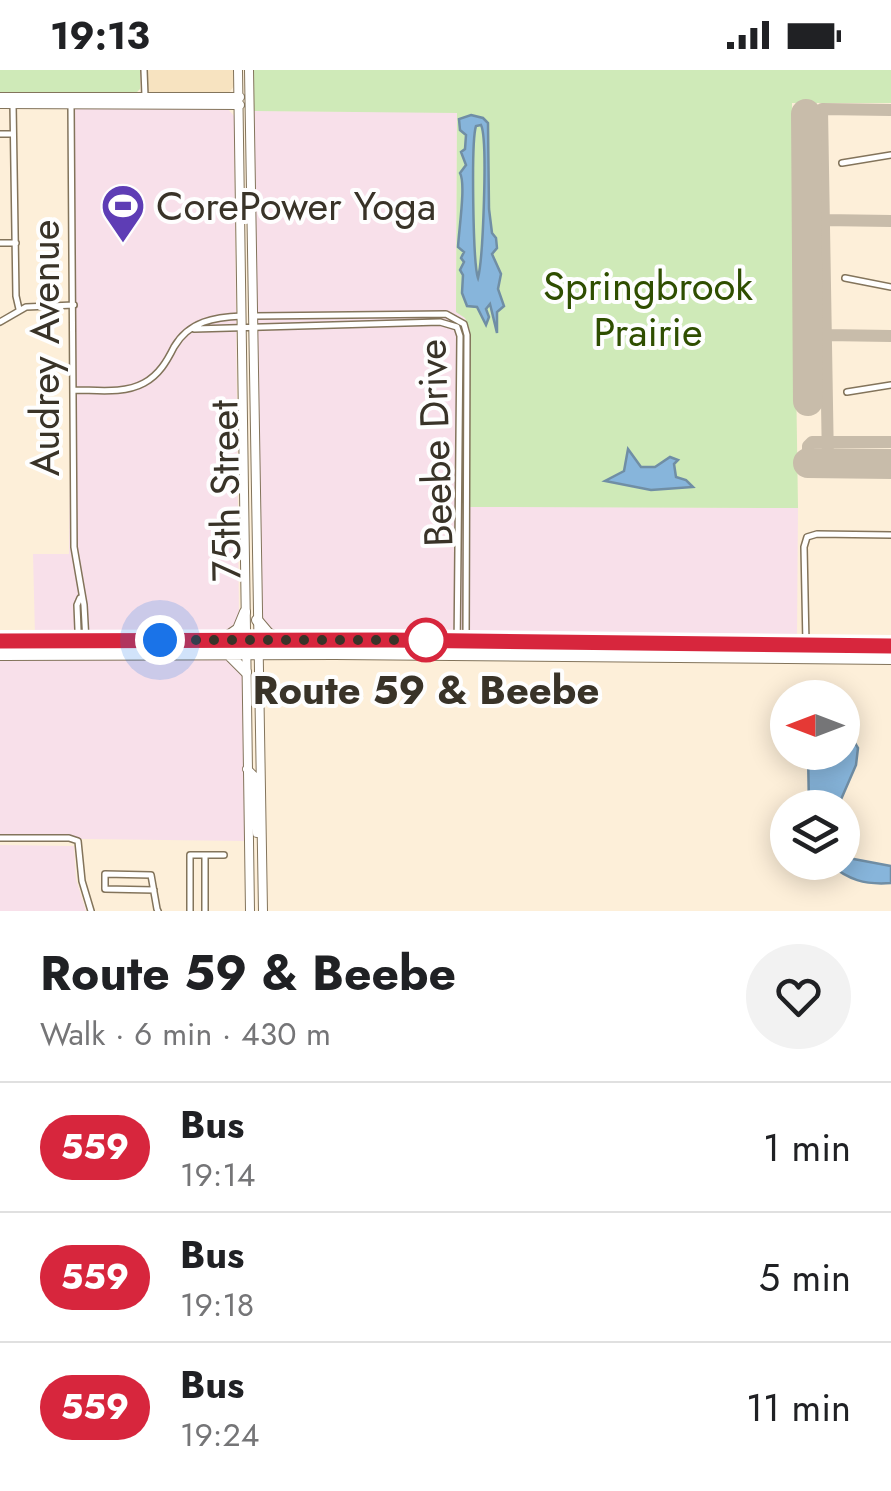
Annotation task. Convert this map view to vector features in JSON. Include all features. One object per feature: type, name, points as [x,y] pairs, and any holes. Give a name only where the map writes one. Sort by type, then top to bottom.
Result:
[{"type":"main road","name":"75th Street","points":[[238,70],[245,612],[252,640],[264,911]]},
{"type":"main road","name":"75th Street","points":[[250,70],[258,620],[252,640]]},
{"type":"main road","points":[[0,100],[12,104],[71,100]]},
{"type":"main road","points":[[0,100],[250,101]]},
{"type":"main road","points":[[222,640],[238,629],[245,612]]},
{"type":"main road","points":[[258,620],[268,633],[282,640]]},
{"type":"main road","points":[[0,641],[891,646]]},
{"type":"main road","points":[[228,654],[246,672]]},
{"type":"main road","name":"75th Street","points":[[250,911],[246,672],[252,654]]},
{"type":"main road","points":[[0,655],[462,654],[891,659]]},
{"type":"main road","points":[[247,769],[255,777],[257,842],[262,857]]},
{"type":"street","points":[[144,70],[145,101]]},
{"type":"street","name":"Audrey Avenue","points":[[71,100],[74,548],[84,606],[82,654]]},
{"type":"street","points":[[12,104],[20,309]]},
{"type":"street","points":[[0,134],[13,134]]},
{"type":"street","points":[[842,163],[891,155]]},
{"type":"street","points":[[0,243],[16,243]]},
{"type":"street","points":[[845,278],[891,286]]},
{"type":"street","points":[[0,322],[20,309],[74,305]]},
{"type":"street","name":"Beebe Drive","points":[[74,390],[120,390],[144,383],[161,368],[181,337],[194,329],[241,321],[446,314],[464,324],[467,336],[462,654]]},
{"type":"street","points":[[847,392],[891,385]]},
{"type":"street","points":[[806,645],[804,545],[808,537],[891,535]]},
{"type":"street","points":[[0,838],[78,841],[82,882],[91,911]]},
{"type":"street","points":[[190,911],[190,855],[224,856]]},
{"type":"street","points":[[205,855],[205,911]]},
{"type":"street","points":[[154,890],[106,888],[105,874],[151,875],[154,890],[158,911]]},
{"type":"shaded area","points":[[147,70],[234,70],[234,86],[228,94],[152,95]]},
{"type":"shaded area","points":[[67,107],[228,109],[234,116],[239,615],[237,625],[227,635],[35,636],[33,554],[69,554]]},
{"type":"shaded area","points":[[254,111],[457,112],[456,311],[465,318],[470,330],[469,506],[798,508],[797,639],[271,631],[262,617]]},
{"type":"shaded area","points":[[243,657],[245,841],[0,838],[0,658]]},
{"type":"shaded area","points":[[0,845],[74,846],[76,879],[86,911],[0,911]]},
{"type":"green space","points":[[0,70],[140,70],[140,89],[135,94],[0,93]]},
{"type":"green space","name":"Springbrook Prairie","points":[[254,70],[891,70],[891,103],[792,103],[798,508],[469,507],[470,330],[465,318],[456,312],[457,113],[254,111]]},
{"type":"water","points":[[471,115],[488,123],[489,209],[497,248],[492,254],[501,274],[498,289],[504,306],[497,312],[497,333],[490,304],[486,325],[477,307],[467,306],[462,293],[460,270],[464,252],[458,247],[460,173],[466,165],[461,152],[466,135],[460,130],[459,119]],"holes":[[[481,125],[484,200],[478,278],[473,202],[476,126]]]},
{"type":"water","points":[[628,449],[641,467],[655,467],[670,457],[678,460],[674,464],[676,477],[693,487],[651,490],[605,481],[624,471]]},
{"type":"water","points":[[808,770],[854,770],[845,790],[809,790]]},
{"type":"water","points":[[860,860],[891,866],[891,883],[857,880]]},
{"type":"taxiway","points":[[828,463],[822,109],[891,110]]},
{"type":"taxiway","points":[[824,220],[891,221]]},
{"type":"taxiway","points":[[826,335],[891,336]]},
{"type":"taxiway","points":[[808,463],[808,446],[812,442],[891,442]]},
{"type":"runway","points":[[806,114],[808,401]]},
{"type":"runway","points":[[808,463],[891,464]]},
{"type":"bus line","name":"559","points":[[0,641],[390,640],[891,646]]},
{"type":"place","name":"CorePower Yoga","points":[[123,244]]},
{"type":"place","name":"Route 59 & Beebe","points":[[426,640]]},
{"type":"route","points":[[160,640],[436,640],[426,640]]}]
